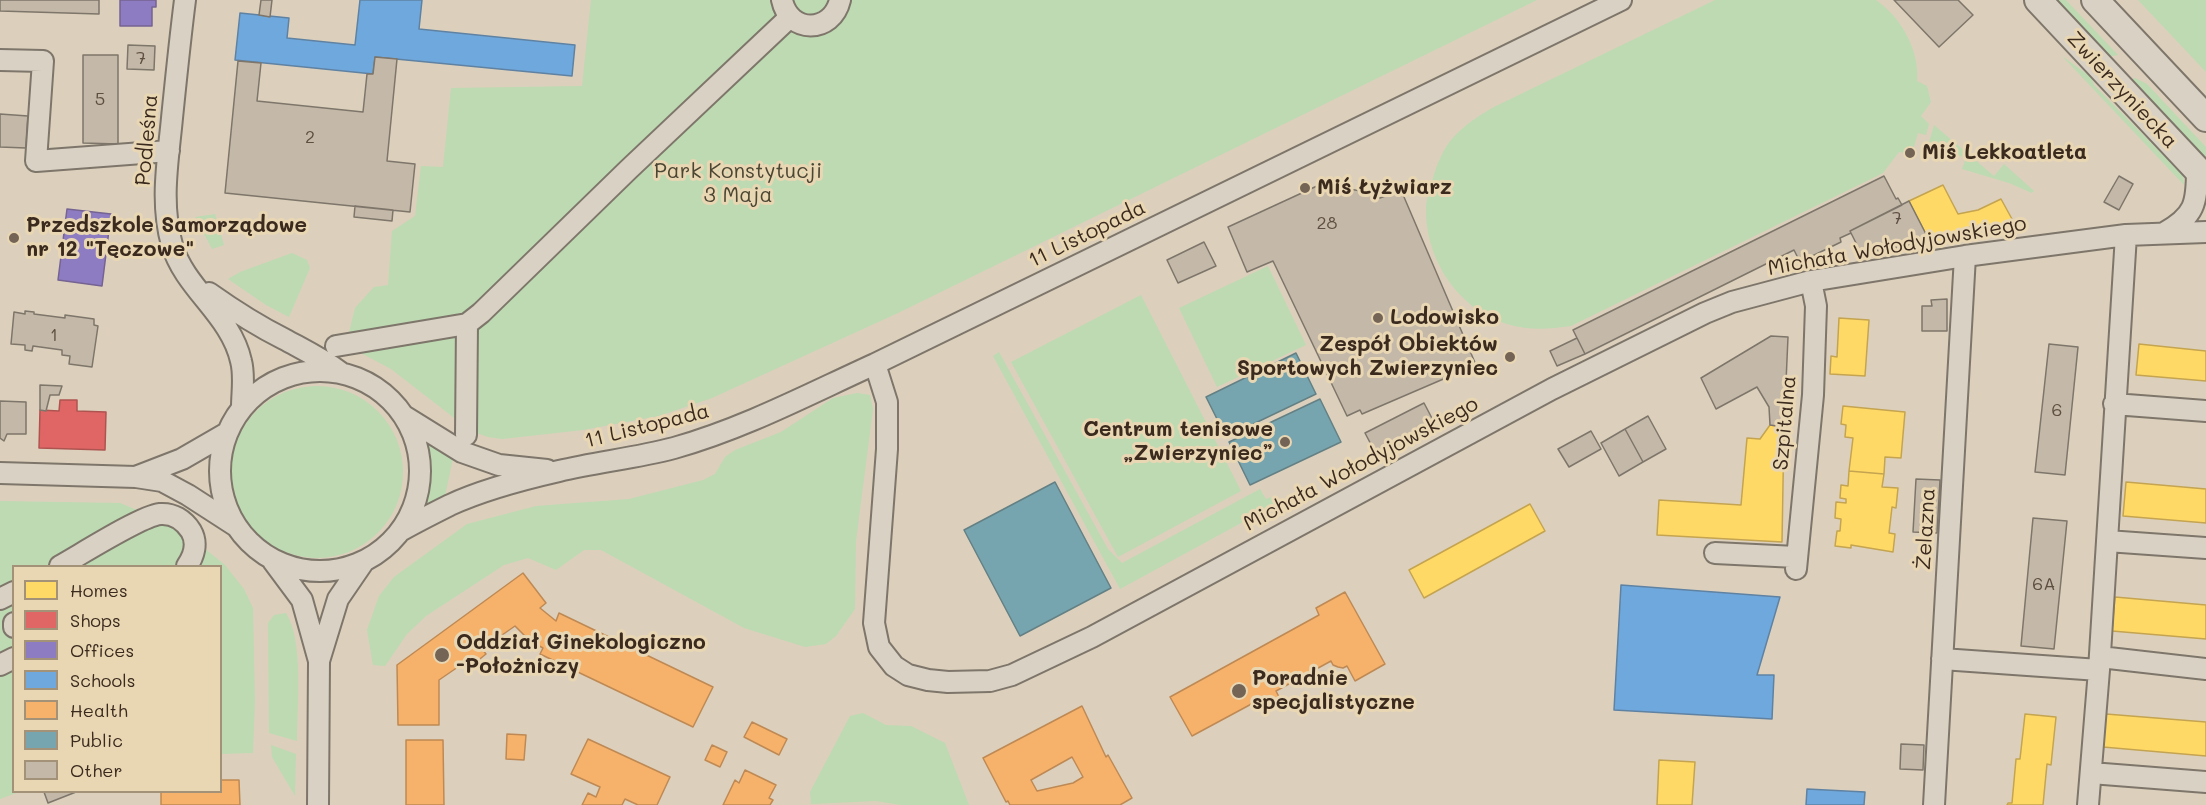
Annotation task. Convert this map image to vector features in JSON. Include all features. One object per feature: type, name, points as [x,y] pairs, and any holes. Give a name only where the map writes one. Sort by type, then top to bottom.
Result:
[{"type":"main road","name":"Zwierzyniecka","points":[[2038,0],[2201,174]]},
{"type":"main road","name":"Zwierzyniecka","points":[[2095,0],[2206,118]]},
{"type":"main road","points":[[2121,90],[2124,69],[2132,62],[2143,61],[2157,65]]},
{"type":"street","name":"Podleśna","points":[[184,0],[165,210],[173,248],[190,279],[226,325],[235,343],[243,376],[242,407]]},
{"type":"street","points":[[336,346],[467,324],[481,314],[629,169],[786,8],[802,24],[817,25],[830,19],[840,0]]},
{"type":"street","name":"11 Listopada","points":[[402,530],[452,504],[559,471],[645,455],[716,435],[752,421],[875,364],[1622,0]]},
{"type":"street","points":[[0,60],[43,61],[36,162],[169,151]]},
{"type":"street","points":[[2162,234],[2181,224],[2189,214],[2201,174]]},
{"type":"street","name":"Michała Wołodyjowskiego","points":[[875,364],[887,402],[874,623],[879,647],[894,666],[908,675],[928,680],[990,681],[1012,675],[1092,638],[1552,389],[1705,313],[1750,297],[1811,281],[1965,256],[2126,235],[2206,232]]},
{"type":"street","points":[[2088,805],[2126,235]]},
{"type":"street","name":"Żelazna","points":[[1934,805],[1965,256]]},
{"type":"street","name":"Podleśna","points":[[190,279],[229,308],[319,356],[340,372]]},
{"type":"street","name":"Szpitalna","points":[[1715,553],[1796,563],[1813,395],[1816,306],[1811,281]]},
{"type":"street","points":[[466,435],[467,324]]},
{"type":"street","points":[[315,370],[340,372],[359,378],[376,388],[391,400],[404,416],[416,443],[420,473],[415,503],[402,530],[385,548],[364,561],[342,569],[317,571],[294,568],[271,559],[251,544],[236,526],[225,504],[220,480],[220,456],[227,433],[242,407],[258,392],[297,373],[315,370]]},
{"type":"street","points":[[2114,404],[2206,411]]},
{"type":"street","name":"11 Listopada","points":[[404,416],[462,452],[499,465],[559,471]]},
{"type":"street","points":[[136,477],[182,459],[227,433]]},
{"type":"street","points":[[0,472],[136,477],[162,481],[236,526]]},
{"type":"street","points":[[64,565],[146,519],[162,514],[174,516],[183,522],[192,533],[195,549],[188,565]]},
{"type":"street","points":[[2106,541],[2206,548]]},
{"type":"street","points":[[271,559],[302,600],[319,661],[318,805]]},
{"type":"street","points":[[319,661],[338,599],[364,561]]},
{"type":"street","points":[[1942,659],[2206,669]]},
{"type":"street","points":[[2091,773],[2206,782]]},
{"type":"green space","name":"Park Konstytucji 3 Maja","points":[[591,0],[1537,0],[898,313],[712,398],[659,416],[583,430],[502,439],[488,437],[471,431],[391,369],[346,345],[355,308],[374,287],[388,285],[392,231],[415,216],[421,166],[443,167],[451,88],[582,86]]},
{"type":"green space","points":[[1715,0],[1876,0],[1901,25],[1912,47],[1917,81],[1927,86],[1931,102],[1921,116],[1929,124],[1926,135],[1918,133],[1912,154],[1899,152],[1883,173],[1571,326],[1523,328],[1504,323],[1479,311],[1454,288],[1444,274],[1430,242],[1427,225],[1426,205],[1434,174],[1451,140],[1471,122],[1494,107]]},
{"type":"green space","points":[[2054,0],[2066,0],[2118,55],[2107,57]]},
{"type":"green space","points":[[2138,0],[2206,0],[2206,72]]},
{"type":"green space","points":[[2062,56],[2091,77],[2094,85],[2183,175],[2184,185]]},
{"type":"green space","points":[[2135,78],[2147,84],[2206,147],[2206,162],[2132,83]]},
{"type":"green space","points":[[1934,125],[1994,176],[2004,164],[2034,191],[2032,193],[2009,183],[1962,169],[1966,158],[1955,154],[1957,147],[1940,141],[1938,149],[1928,146]]},
{"type":"green space","points":[[215,214],[224,245],[212,249],[195,217]]},
{"type":"green space","points":[[292,253],[307,260],[310,268],[289,317],[266,305],[228,279],[240,272]]},
{"type":"green space","points":[[1268,266],[1306,345],[1217,387],[1179,308]]},
{"type":"green space","points":[[1141,295],[1241,491],[1118,557],[1011,362]]},
{"type":"green space","points":[[999,352],[1108,549],[1122,563],[1260,489],[1266,499],[1271,497],[1276,504],[1120,589],[993,356]]},
{"type":"green space","points":[[317,386],[350,393],[365,400],[378,411],[389,424],[396,439],[403,472],[396,505],[389,520],[378,533],[365,544],[350,551],[317,558],[284,551],[269,544],[256,533],[245,520],[238,505],[231,472],[238,439],[245,424],[256,411],[269,400],[284,393]]},
{"type":"green space","points":[[857,393],[870,395],[873,409],[856,541],[855,609],[836,636],[826,644],[805,647],[744,628],[601,550],[584,550],[556,570],[528,558],[504,565],[426,616],[407,634],[385,666],[373,665],[367,630],[379,596],[394,577],[467,524],[536,506],[629,499],[703,480],[715,474],[725,457],[735,450],[781,432],[833,398]]},
{"type":"green space","points":[[429,445],[453,458],[445,496],[427,505],[431,472]]},
{"type":"green space","points":[[0,501],[120,503],[178,527],[225,565],[244,589],[253,608],[255,701],[253,753],[222,754],[222,565],[12,565],[12,793],[16,793],[0,799]]},
{"type":"green space","points":[[286,613],[292,625],[297,657],[297,741],[269,733],[268,623],[274,615]]},
{"type":"green space","points":[[863,713],[886,725],[911,726],[945,743],[969,805],[901,805],[876,801],[811,804],[810,792],[850,716]]},
{"type":"green space","points":[[271,745],[296,754],[295,796],[272,757]]},
{"type":"building: Homes","points":[[1943,185],[1958,214],[1978,210],[2001,199],[2012,219],[2004,224],[1972,226],[1932,246],[1909,201]]},
{"type":"building: Homes","points":[[1839,318],[1869,320],[1865,376],[1830,374],[1831,356],[1837,357]]},
{"type":"building: Homes","points":[[2139,344],[2206,351],[2206,381],[2136,375]]},
{"type":"building: Homes","points":[[1843,406],[1905,412],[1901,458],[1885,457],[1884,474],[1849,471],[1853,438],[1845,437],[1846,425],[1841,424]]},
{"type":"building: Homes","points":[[1770,425],[1784,427],[1782,542],[1657,535],[1659,500],[1741,505],[1747,438],[1760,439]]},
{"type":"building: Homes","points":[[1849,471],[1884,474],[1882,487],[1898,488],[1896,508],[1892,507],[1889,533],[1895,534],[1893,552],[1851,545],[1851,548],[1835,546],[1841,519],[1835,518],[1836,502],[1846,503],[1846,499],[1840,498],[1841,485],[1848,486]]},
{"type":"building: Homes","points":[[2126,482],[2206,489],[2206,523],[2123,516]]},
{"type":"building: Homes","points":[[1530,504],[1545,531],[1424,598],[1409,570]]},
{"type":"building: Homes","points":[[2115,597],[2206,605],[2206,639],[2112,631]]},
{"type":"building: Homes","points":[[2025,714],[2056,717],[2051,765],[2047,764],[2043,805],[2007,805],[2012,803],[2016,759],[2020,759]]},
{"type":"building: Homes","points":[[2106,714],[2206,722],[2206,756],[2103,747]]},
{"type":"building: Homes","points":[[1659,760],[1695,762],[1692,805],[1657,805]]},
{"type":"building: Shops","points":[[60,400],[77,400],[77,411],[106,412],[105,450],[39,448],[40,410],[59,411]]},
{"type":"building: Offices","points":[[120,0],[156,0],[156,7],[152,7],[152,26],[120,26]]},
{"type":"building: Offices","points":[[67,209],[111,214],[102,286],[58,280]]},
{"type":"building: Schools","points":[[360,0],[422,0],[419,29],[575,45],[572,76],[375,57],[373,74],[235,60],[240,13],[289,18],[287,38],[355,45]]},
{"type":"building: Schools","points":[[1621,585],[1780,597],[1757,675],[1774,675],[1772,719],[1614,710]]},
{"type":"building: Schools","points":[[1807,789],[1865,792],[1864,805],[1806,805]]},
{"type":"building: Health","points":[[523,573],[546,603],[540,608],[556,621],[559,613],[713,687],[693,727],[540,654],[543,648],[530,641],[515,626],[482,649],[486,654],[475,663],[471,658],[439,680],[439,725],[398,725],[397,665]]},
{"type":"building: Health","points":[[1345,592],[1385,664],[1355,681],[1347,666],[1338,667],[1331,661],[1276,691],[1279,697],[1260,707],[1257,701],[1192,736],[1170,697],[1319,615],[1316,608]]},
{"type":"building: Health","points":[[1082,706],[1106,757],[1108,755],[1132,798],[1120,805],[1010,805],[1008,801],[1006,802],[983,758]],"holes":[[[1072,757],[1083,777],[1073,783],[1037,791],[1031,780]]]},
{"type":"building: Health","points":[[752,722],[787,739],[779,755],[744,737]]},
{"type":"building: Health","points":[[507,734],[526,735],[524,760],[506,759]]},
{"type":"building: Health","points":[[588,739],[670,777],[657,805],[638,805],[625,799],[622,805],[582,805],[588,793],[596,797],[600,787],[571,774]]},
{"type":"building: Health","points":[[406,740],[443,740],[444,805],[406,805]]},
{"type":"building: Health","points":[[712,745],[727,752],[720,767],[705,760]]},
{"type":"building: Health","points":[[745,770],[776,785],[769,798],[773,800],[770,805],[723,805],[735,780],[739,783]]},
{"type":"building: Health","points":[[222,780],[239,780],[240,805],[161,805],[161,793],[222,793]]},
{"type":"building: Public","name":"Centrum tenisowe „Zwierzyniec”","points":[[1296,353],[1316,394],[1226,437],[1206,397]]},
{"type":"building: Public","name":"Centrum tenisowe „Zwierzyniec”","points":[[1320,399],[1341,442],[1250,485],[1229,442]]},
{"type":"building: Public","points":[[1055,482],[1111,588],[1020,636],[964,530]]},
{"type":"building: Other","points":[[0,0],[99,0],[99,14],[0,11]]},
{"type":"building: Other","points":[[261,0],[272,0],[270,17],[259,15]]},
{"type":"building: Other","points":[[1894,0],[1958,0],[1973,15],[1939,47]]},
{"type":"building: Other","points":[[128,45],[155,46],[154,70],[127,69]]},
{"type":"building: Other","points":[[83,55],[118,55],[118,144],[83,143]]},
{"type":"building: Other","points":[[375,57],[397,59],[387,161],[415,164],[410,212],[225,193],[238,61],[261,63],[257,101],[363,112],[367,74],[373,74]]},
{"type":"building: Other","points":[[0,114],[28,116],[26,148],[0,147]]},
{"type":"building: Other","points":[[1884,176],[1896,199],[1898,198],[1902,205],[1850,231],[1851,233],[1840,238],[1841,242],[1800,262],[1794,250],[1585,354],[1573,330]]},
{"type":"building: Other","points":[[2119,176],[2133,184],[2119,210],[2104,202]]},
{"type":"building: Other","name":"Lodowisko","points":[[1330,180],[1332,185],[1343,188],[1361,191],[1371,189],[1372,195],[1380,198],[1401,190],[1476,365],[1362,414],[1360,410],[1347,416],[1273,261],[1247,272],[1228,227]]},
{"type":"building: Other","points":[[1909,201],[1929,240],[1914,248],[1912,243],[1897,250],[1894,244],[1878,252],[1875,246],[1861,253],[1850,231]]},
{"type":"building: Other","points":[[355,206],[393,210],[392,221],[354,217]]},
{"type":"building: Other","points":[[1204,242],[1216,266],[1178,283],[1167,260]]},
{"type":"building: Other","points":[[1947,299],[1947,331],[1922,331],[1922,306],[1932,306],[1931,300]]},
{"type":"building: Other","points":[[25,311],[65,318],[65,315],[94,319],[94,325],[98,326],[92,367],[69,364],[70,356],[62,355],[62,350],[33,346],[32,351],[25,350],[25,345],[11,344],[14,312],[25,314]]},
{"type":"building: Other","points":[[1771,336],[1788,337],[1784,427],[1770,425],[1769,407],[1757,387],[1716,409],[1701,378]]},
{"type":"building: Other","points":[[1577,338],[1585,354],[1557,366],[1550,351]]},
{"type":"building: Other","points":[[2049,344],[2078,347],[2065,475],[2035,472]]},
{"type":"building: Other","points":[[40,385],[62,386],[59,395],[50,395],[46,411],[40,410]]},
{"type":"building: Other","points":[[0,401],[26,402],[26,434],[7,434],[4,441],[0,438]]},
{"type":"building: Other","points":[[1424,403],[1435,424],[1376,454],[1365,433]]},
{"type":"building: Other","points":[[1648,416],[1666,449],[1643,462],[1625,429]]},
{"type":"building: Other","points":[[1625,429],[1643,462],[1619,476],[1601,443]]},
{"type":"building: Other","points":[[1591,431],[1601,449],[1569,467],[1558,449]]},
{"type":"building: Other","points":[[1916,479],[1940,480],[1937,533],[1913,532]]},
{"type":"building: Other","points":[[2033,518],[2067,521],[2054,649],[2021,646]]},
{"type":"building: Other","points":[[1901,744],[1924,745],[1923,770],[1900,769]]},
{"type":"building: Other","points":[[44,793],[73,793],[48,803]]},
{"type":"place","name":"Miś Lekkoatleta","points":[[1910,153]]},
{"type":"place","name":"Miś Łyżwiarz","points":[[1305,188]]},
{"type":"place","name":"Przedszkole Samorządowe nr 12 \"Tęczowe\"","points":[[14,238]]},
{"type":"place","name":"Lodowisko","points":[[1378,318]]},
{"type":"place","name":"Zespół Obiektów Sportowych Zwierzyniec","points":[[1510,357]]},
{"type":"place","name":"Centrum tenisowe „Zwierzyniec”","points":[[1285,442]]},
{"type":"place","name":"Oddział Ginekologiczno -Położniczy","points":[[442,655]]},
{"type":"place","name":"Poradnie specjalistyczne","points":[[1239,691]]}]
